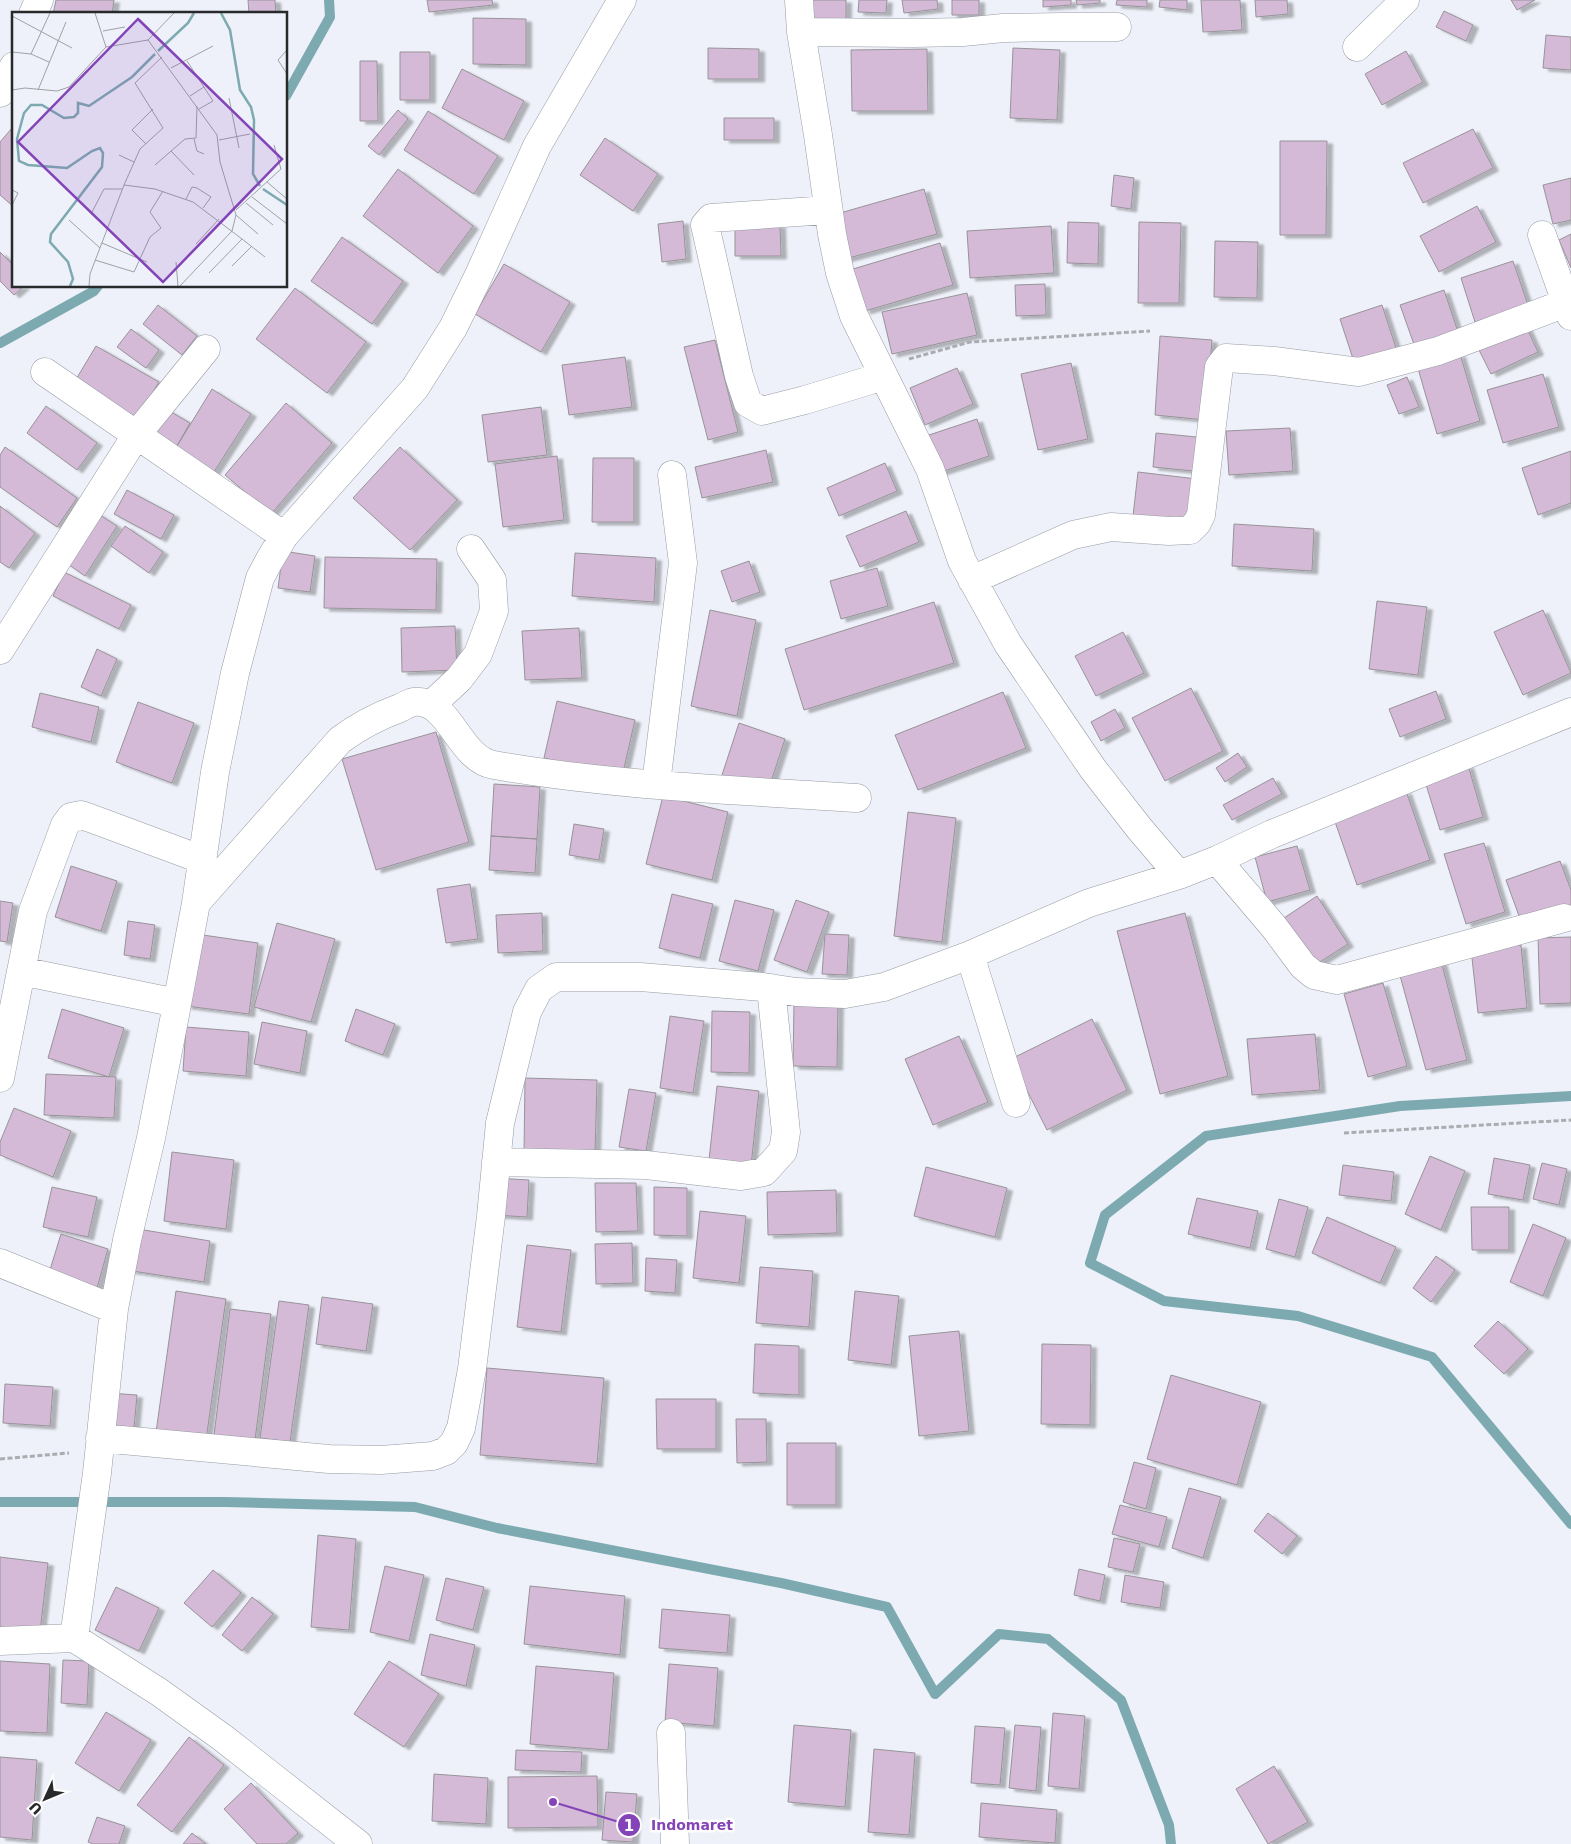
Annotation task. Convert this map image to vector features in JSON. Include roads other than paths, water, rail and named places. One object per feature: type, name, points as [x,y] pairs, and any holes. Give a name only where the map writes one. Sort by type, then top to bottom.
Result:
[{"type":"street","points":[[34,12],[39,0]]},
{"type":"street","points":[[74,1638],[88,1545],[114,1309],[127,1240],[151,1138],[196,903],[215,772],[235,673],[260,578],[284,536],[363,448],[420,380],[452,328],[478,277],[537,146],[622,0]]},
{"type":"street","points":[[798,0],[801,32],[832,234],[840,273],[854,316],[930,469],[962,561],[1008,644],[1088,761],[1139,828],[1179,875]]},
{"type":"street","points":[[1357,47],[1405,0]]},
{"type":"street","points":[[801,32],[929,33],[1020,28],[1117,27]]},
{"type":"street","points":[[5,96],[12,73]]},
{"type":"street","points":[[828,210],[711,218],[705,225],[742,385],[748,403],[762,411],[805,400],[882,372]]},
{"type":"street","points":[[972,580],[1073,535],[1111,527],[1169,531],[1190,530],[1197,523],[1201,515],[1219,367],[1226,358],[1274,361],[1359,372],[1438,351],[1569,307],[1542,235]]},
{"type":"street","points":[[0,650],[137,434],[206,349]]},
{"type":"street","points":[[45,372],[284,536]]},
{"type":"street","points":[[656,784],[682,563],[672,474]]},
{"type":"street","points":[[431,705],[459,679],[478,654],[494,611],[492,580],[471,549]]},
{"type":"street","points":[[196,903],[340,740],[360,725],[414,702],[431,705],[442,713],[471,752],[489,764],[602,780],[857,798]]},
{"type":"street","points":[[99,1454],[381,1460],[433,1456],[446,1451],[454,1443],[462,1428],[472,1369],[490,1225],[500,1124],[527,1012],[539,989],[556,977],[640,978],[771,988],[796,992],[844,994],[884,987],[970,955],[1088,903],[1179,875],[1217,860],[1290,826],[1571,712]]},
{"type":"street","points":[[0,1078],[33,911],[65,825],[71,817],[80,815],[90,818],[203,860]]},
{"type":"street","points":[[1217,860],[1274,927],[1303,966],[1314,975],[1337,980],[1564,918]]},
{"type":"street","points":[[970,955],[1016,1103]]},
{"type":"street","points":[[21,971],[177,1003]]},
{"type":"street","points":[[496,1162],[646,1165],[741,1176],[764,1172],[783,1151],[786,1132],[771,988]]},
{"type":"street","points":[[0,1263],[114,1309]]},
{"type":"street","points":[[0,1641],[74,1638],[159,1692],[223,1738],[358,1844]]},
{"type":"street","points":[[671,1733],[675,1844]]},
{"type":"waterway","points":[[288,92],[330,17],[329,0]]},
{"type":"waterway","points":[[0,343],[96,288]]},
{"type":"waterway","points":[[1571,1096],[1400,1106],[1206,1136],[1105,1215],[1090,1263],[1164,1301],[1298,1316],[1432,1357],[1571,1524]]},
{"type":"waterway","points":[[0,1502],[225,1502],[415,1507],[497,1528],[781,1583],[887,1607],[935,1694],[999,1634],[1048,1639],[1121,1700],[1169,1825],[1171,1844]]},
{"type":"place","name":"Indomaret","points":[[553,1802]]}]
